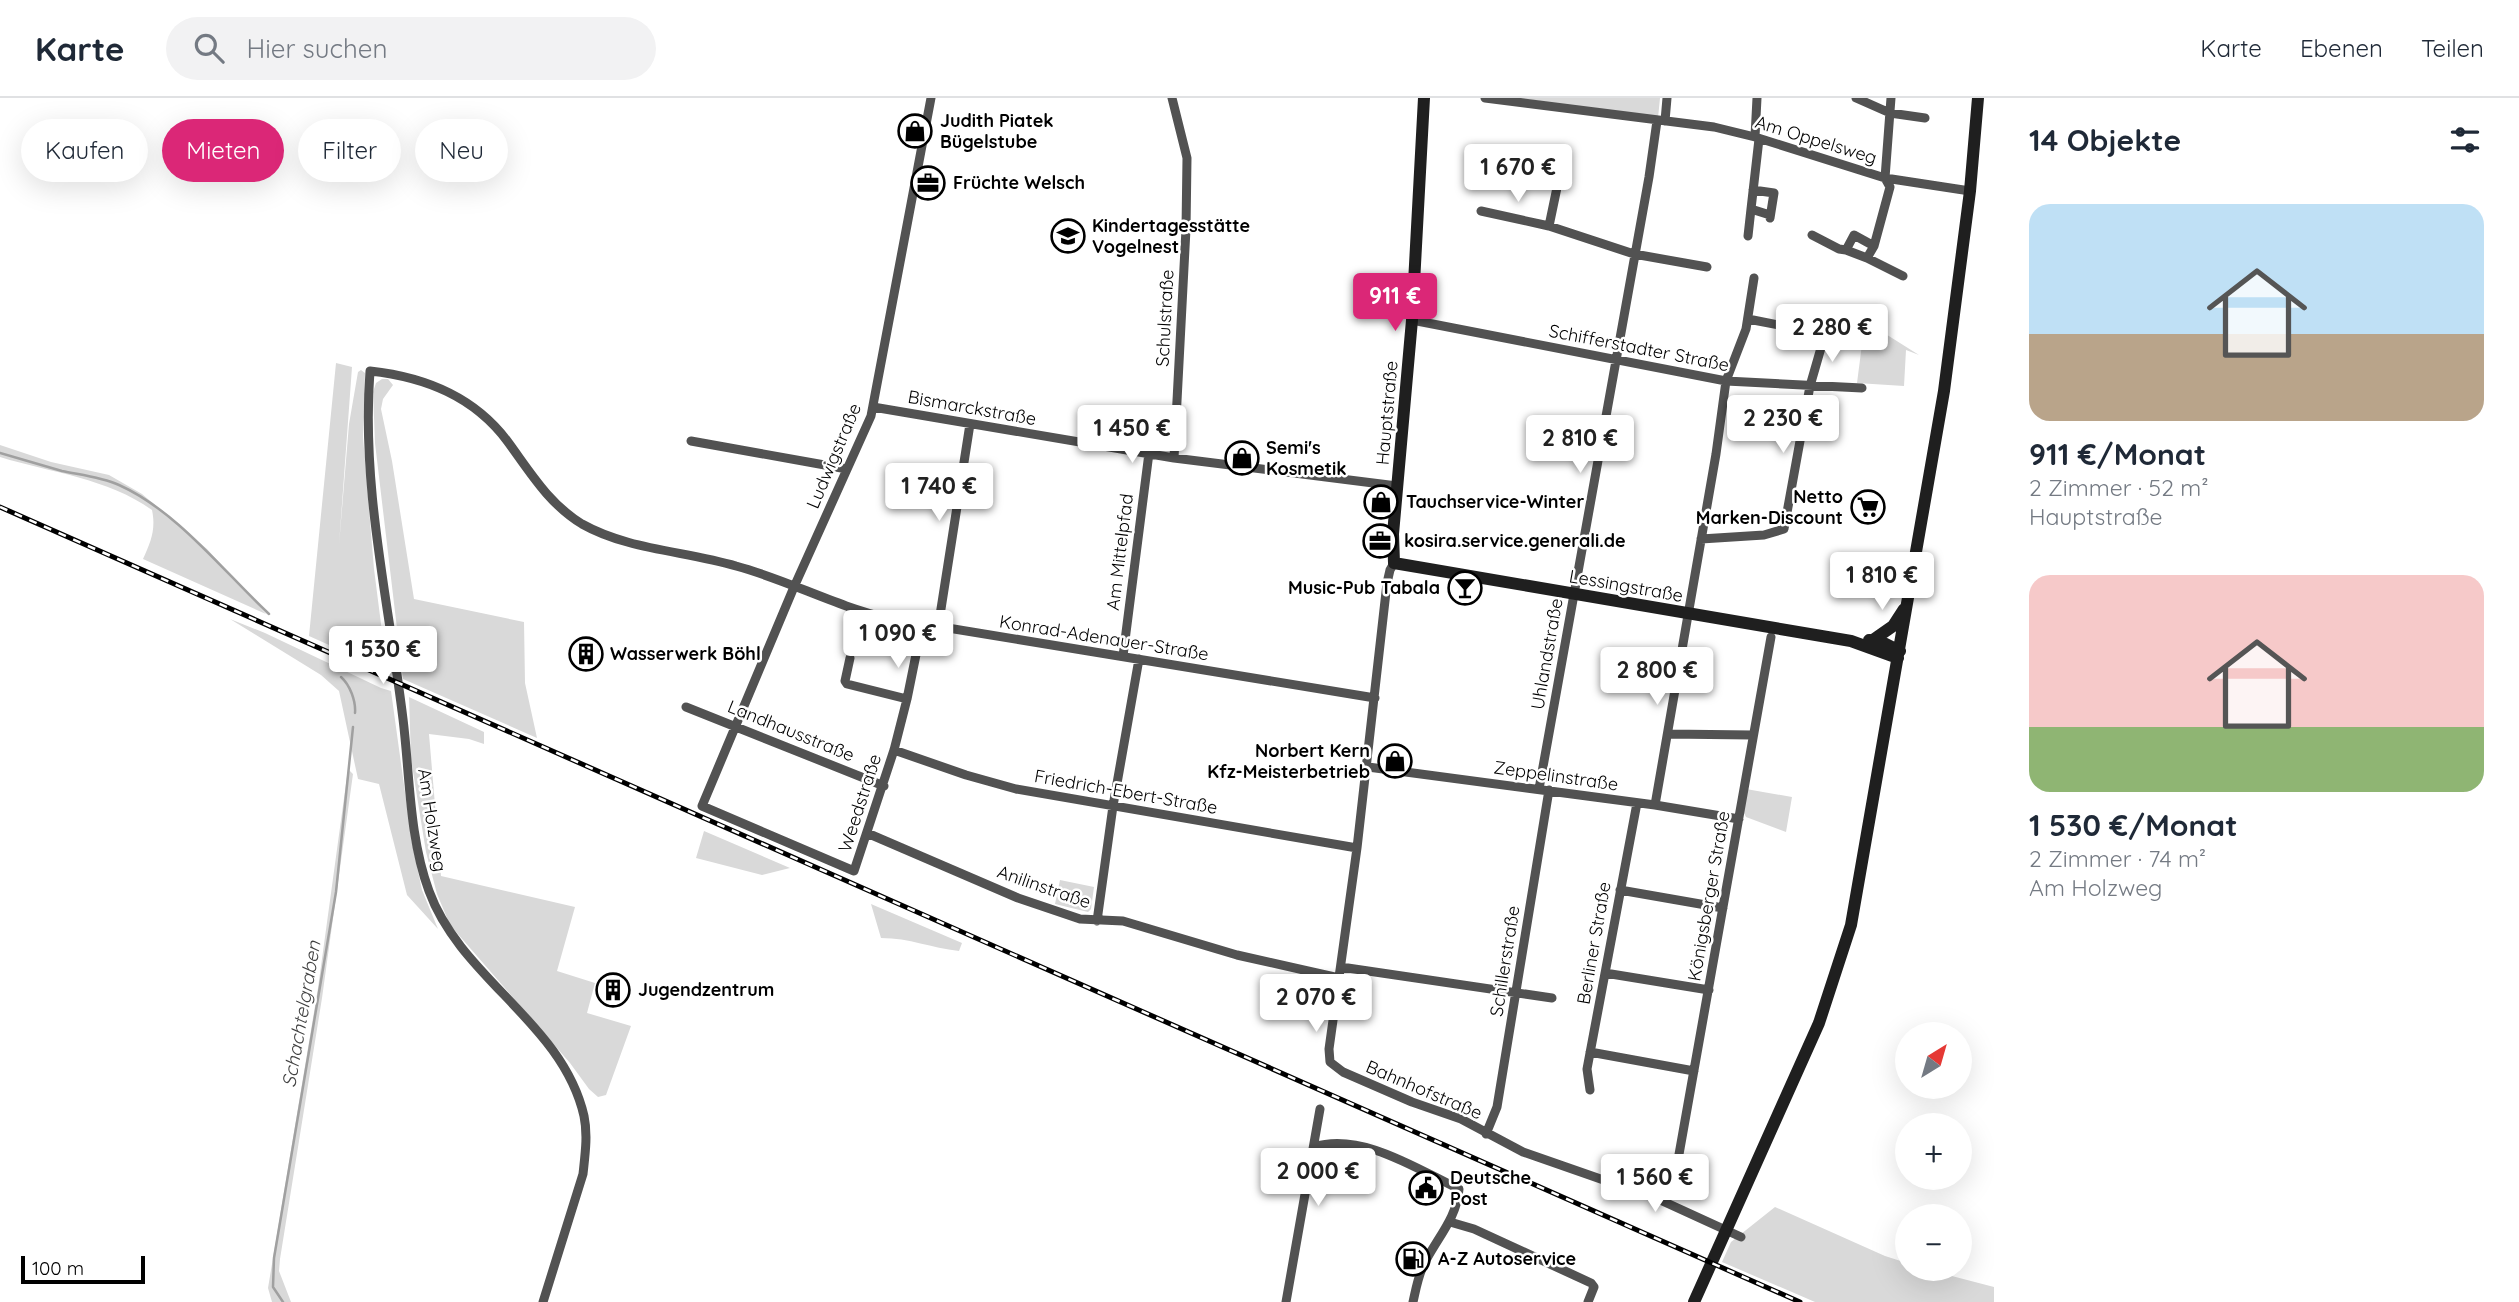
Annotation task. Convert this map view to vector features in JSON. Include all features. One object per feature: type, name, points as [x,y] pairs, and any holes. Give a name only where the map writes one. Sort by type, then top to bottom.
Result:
[{"type":"main road","name":"Hauptstraße","points":[[1394,563],[1392,534],[1412,320],[1424,98]]},
{"type":"main road","points":[[1694,1302],[1819,1023],[1843,953],[1858,893],[1953,332],[1978,98]]},
{"type":"main road","name":"Lessingstraße","points":[[1394,563],[1852,641],[1899,654]]},
{"type":"main road","points":[[1873,640],[1893,626],[1908,603]]},
{"type":"main road","name":"Lessingstraße","points":[[1852,641],[1873,640],[1886,643],[1899,654]]},
{"type":"street","name":"Ludwigstraße","points":[[702,806],[873,407],[931,98]]},
{"type":"street","name":"Schulstraße","points":[[1172,98],[1187,158],[1174,458]]},
{"type":"street","name":"Am Oppelsweg","points":[[1485,98],[1714,127],[1885,178],[1970,191]]},
{"type":"street","name":"Uhlandstraße","points":[[1544,790],[1573,595],[1634,254],[1667,98]]},
{"type":"street","points":[[1748,236],[1757,138],[1757,98]]},
{"type":"street","points":[[1856,98],[1890,113],[1925,118]]},
{"type":"street","points":[[1867,258],[1874,246],[1890,187],[1885,178],[1891,98]]},
{"type":"street","points":[[1549,226],[1559,178]]},
{"type":"street","points":[[1751,209],[1770,216],[1774,193],[1752,190]]},
{"type":"street","points":[[1481,211],[1549,226],[1634,254],[1707,267]]},
{"type":"street","points":[[1812,234],[1903,276]]},
{"type":"street","points":[[1846,250],[1854,235],[1874,246]]},
{"type":"street","points":[[1655,805],[1726,381],[1748,319],[1754,278]]},
{"type":"street","points":[[1701,540],[1764,535],[1784,529],[1810,386],[1825,334],[1748,319]]},
{"type":"street","name":"Schifferstadter Straße","points":[[1412,320],[1726,381],[1861,388]]},
{"type":"street","name":"Konrad-Adenauer-Straße","points":[[370,371],[428,382],[469,404],[494,425],[544,491],[580,523],[625,540],[712,559],[750,570],[861,612],[922,625],[1375,698]]},
{"type":"street","name":"Am Holzweg","points":[[370,371],[368,417],[380,573],[403,720],[415,829],[429,892],[458,944],[564,1066],[584,1119],[586,1153],[583,1174],[543,1302]]},
{"type":"street","name":"Bismarckstraße","points":[[873,407],[1174,458],[1397,486]]},
{"type":"street","points":[[938,628],[970,424]]},
{"type":"street","points":[[691,441],[847,469]]},
{"type":"street","name":"Am Mittelpfad","points":[[1123,656],[1149,453]]},
{"type":"street","name":"Bahnhofstraße","points":[[1394,563],[1387,583],[1368,767],[1329,1049],[1330,1062],[1412,1102],[1461,1119],[1544,1161],[1658,1199],[1741,1237]]},
{"type":"street","name":"Weedstraße","points":[[702,806],[854,871],[894,750],[922,625]]},
{"type":"street","name":"Königsberger Straße","points":[[1678,1160],[1771,637]]},
{"type":"street","points":[[850,657],[846,684],[907,699]]},
{"type":"street","points":[[1097,921],[1113,806],[1139,659]]},
{"type":"street","name":"Landhausstraße","points":[[686,707],[884,786]]},
{"type":"street","points":[[1668,734],[1752,735]]},
{"type":"street","name":"Friedrich-Ebert-Straße","points":[[894,750],[965,775],[1016,789],[1357,848]]},
{"type":"street","name":"Zeppelinstraße","points":[[1368,767],[1655,805],[1739,819]]},
{"type":"street","name":"Schillerstraße","points":[[1486,1134],[1497,1107],[1544,790]]},
{"type":"street","name":"Berliner Straße","points":[[1590,1090],[1587,1078],[1590,1052],[1637,803]]},
{"type":"street","name":"Anilinstraße","points":[[867,834],[1018,898],[1080,919],[1123,922],[1237,955],[1339,978]]},
{"type":"street","points":[[1620,890],[1723,908]]},
{"type":"street","points":[[1341,967],[1552,999]]},
{"type":"street","points":[[1605,973],[1709,990]]},
{"type":"street","points":[[1590,1052],[1694,1071]]},
{"type":"street","points":[[1286,1302],[1320,1109]]},
{"type":"street","points":[[1314,1147],[1334,1143],[1362,1146],[1460,1189],[1458,1203],[1450,1222],[1424,1263],[1413,1302]]},
{"type":"street","points":[[1450,1222],[1474,1229],[1591,1283],[1594,1287],[1588,1302]]},
{"type":"shaded area","points":[[1518,98],[1660,98],[1658,118]]},
{"type":"shaded area","points":[[1865,321],[1919,355],[1906,350],[1904,386],[1857,383]]},
{"type":"shaded area","points":[[336,363],[352,367],[339,545],[349,424],[358,372],[361,370],[365,373],[363,437],[374,569],[387,671],[309,636]]},
{"type":"shaded area","points":[[388,379],[393,385],[383,399],[381,409],[414,599],[524,622],[525,683],[537,738],[403,679],[375,443],[373,392],[376,383]]},
{"type":"shaded area","points":[[0,445],[51,462],[109,475],[142,494],[207,549],[266,614],[143,559],[152,535],[152,510],[135,499],[98,483],[0,457]]},
{"type":"shaded area","points":[[230,619],[391,691],[412,843],[422,890],[438,929],[407,895],[379,784],[358,779],[339,691],[321,675]]},
{"type":"shaded area","points":[[409,697],[484,732],[484,744],[469,739],[429,734],[441,876],[575,907],[557,971],[595,983],[587,1013],[631,1026],[606,1095],[598,1097],[589,1089],[570,1063],[450,925],[437,894],[426,852],[411,759]]},
{"type":"shaded area","points":[[348,769],[353,774],[322,998],[280,1259],[279,1271],[291,1302],[272,1302],[268,1288],[318,988]]},
{"type":"shaded area","points":[[1746,789],[1792,797],[1786,832],[1746,817],[1743,811]]},
{"type":"shaded area","points":[[704,831],[790,868],[762,875],[696,858]]},
{"type":"shaded area","points":[[1060,880],[1094,887],[1091,909],[1088,912],[1055,904]]},
{"type":"shaded area","points":[[871,904],[962,943],[959,951],[881,938]]},
{"type":"shaded area","points":[[1775,1207],[1895,1259],[1895,1281],[1971,1281],[1994,1287],[1994,1302],[1815,1302],[1722,1262],[1731,1242]]},
{"type":"waterway","name":"Schachtelgraben","points":[[0,453],[105,480],[140,496],[199,543],[269,614]]},
{"type":"waterway","name":"Schachtelgraben","points":[[341,677],[352,694],[355,713]]},
{"type":"waterway","name":"Schachtelgraben","points":[[283,1302],[273,1287],[274,1258],[336,892],[353,727]]},
{"type":"railway","points":[[0,507],[1800,1302]]},
{"type":"place","name":"Judith Piatek Bügelstube","points":[[915,131]]},
{"type":"place","name":"Früchte Welsch","points":[[928,183]]},
{"type":"place","name":"Kindertagesstätte Vogelnest","points":[[1068,236]]},
{"type":"place","name":"Semi's Kosmetik","points":[[1242,458]]},
{"type":"place","name":"Tauchservice-Winter","points":[[1381,502]]},
{"type":"place","name":"Netto Marken-Discount","points":[[1868,507]]},
{"type":"place","name":"kosira.service.generali.de","points":[[1380,541]]},
{"type":"place","name":"Music-Pub Tabala","points":[[1465,588]]},
{"type":"place","name":"Wasserwerk Böhl","points":[[586,654]]},
{"type":"place","name":"Norbert Kern Kfz-Meisterbetrieb","points":[[1395,761]]},
{"type":"place","name":"Jugendzentrum","points":[[613,990]]},
{"type":"place","name":"Deutsche Post","points":[[1426,1188]]},
{"type":"place","name":"A-Z Autoservice","points":[[1413,1259]]}]
